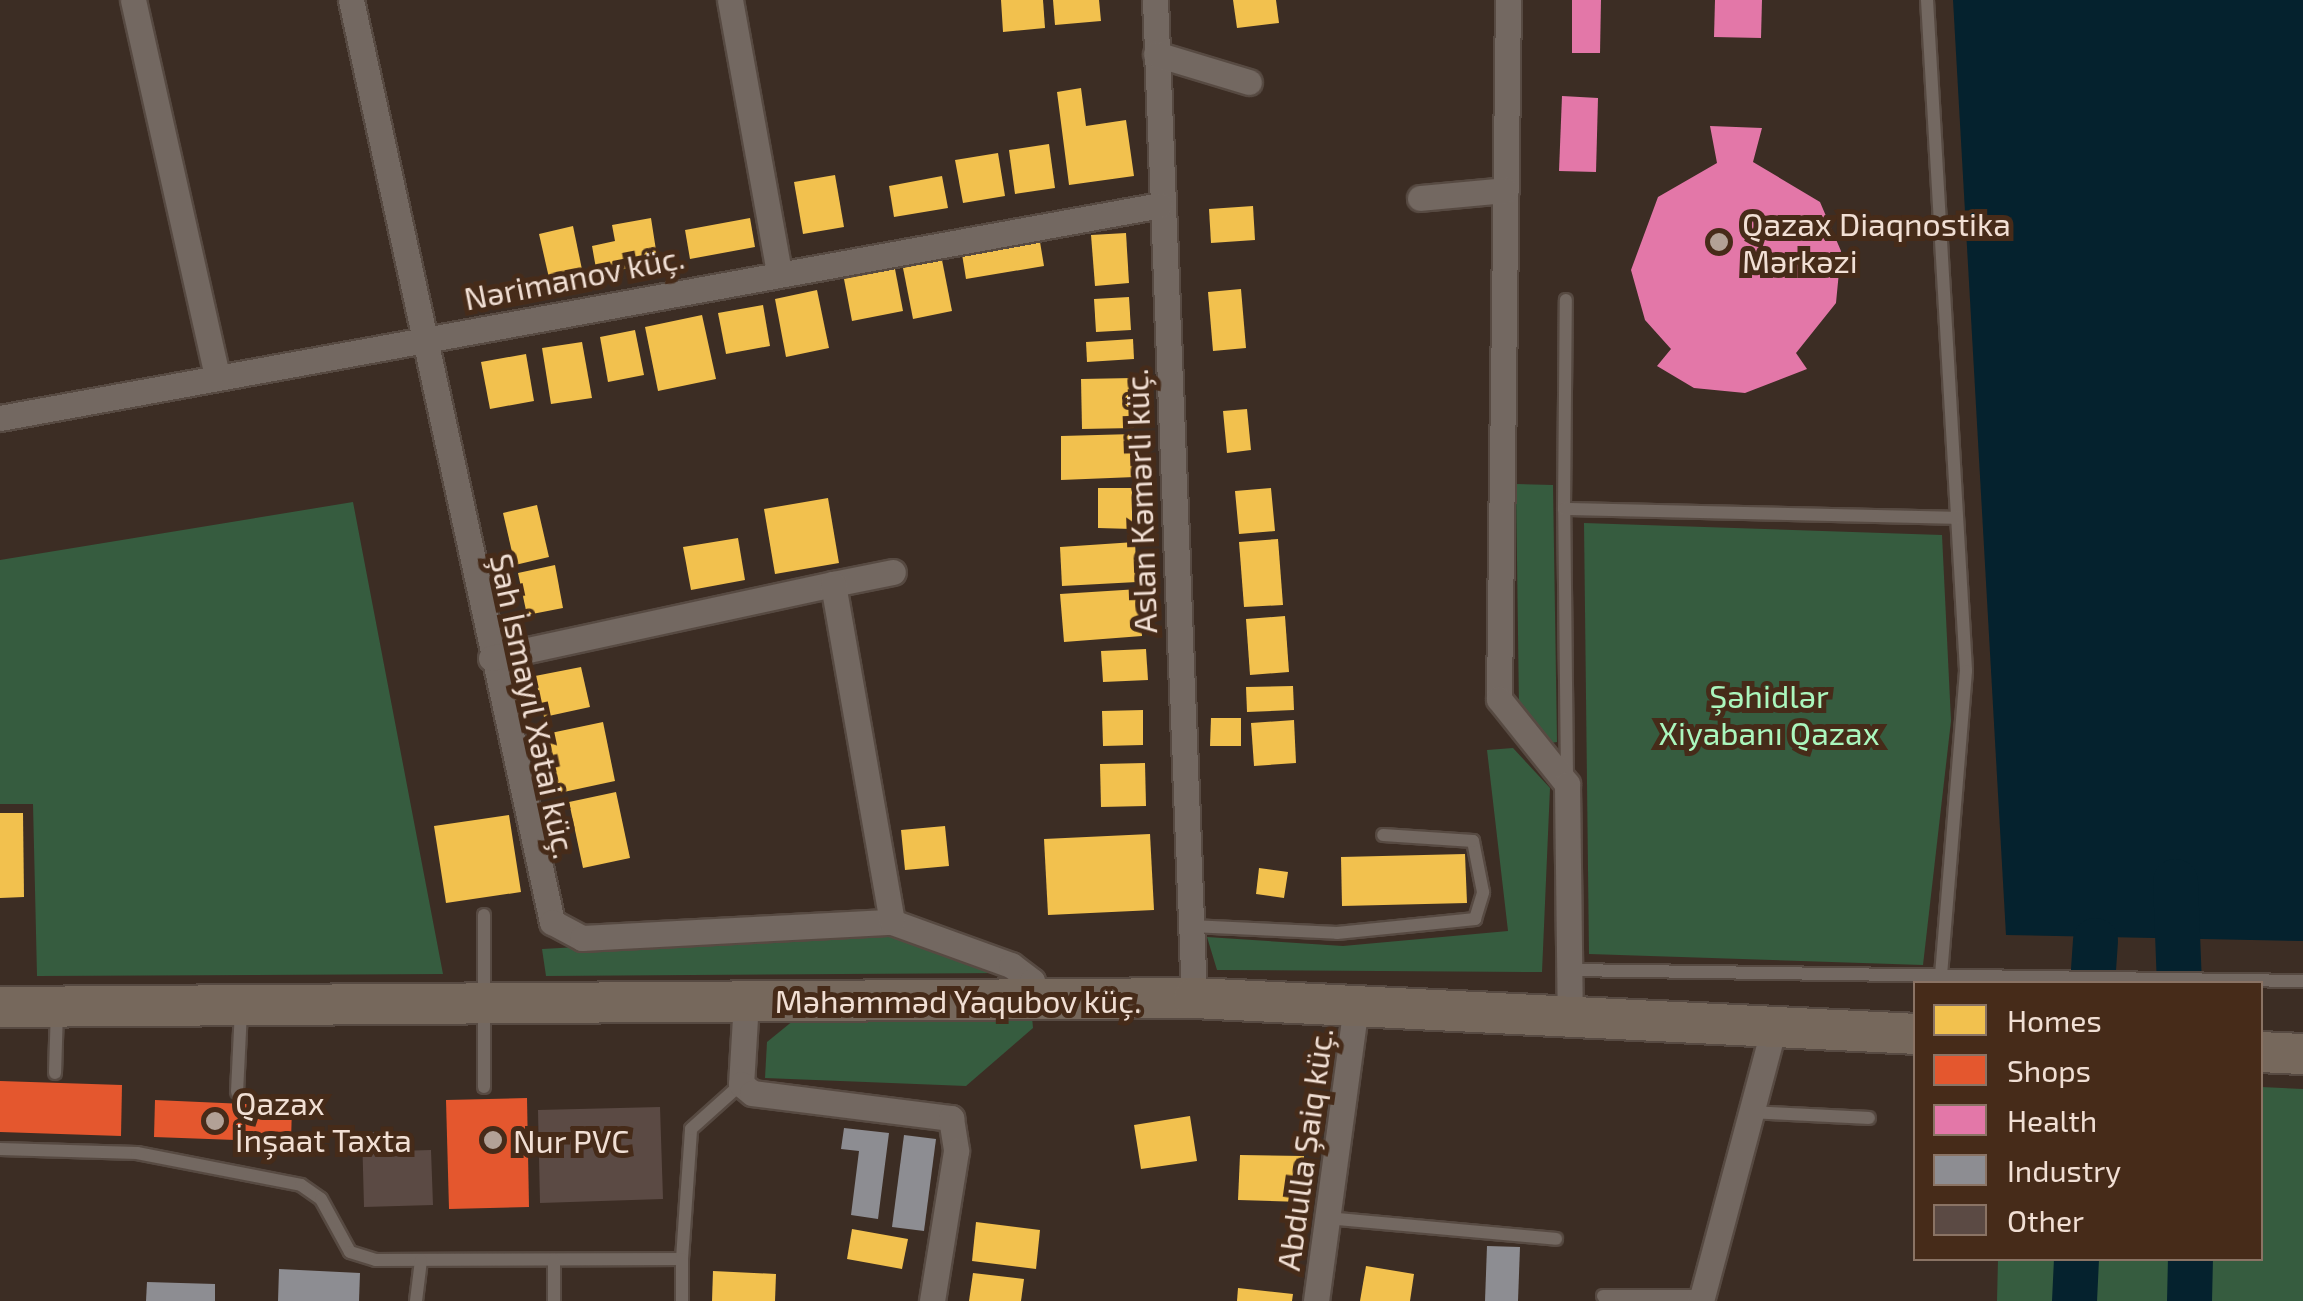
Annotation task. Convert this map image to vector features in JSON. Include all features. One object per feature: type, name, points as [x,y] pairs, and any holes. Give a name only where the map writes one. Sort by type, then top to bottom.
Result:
[{"type":"main road","name":"Məhəmməd Yaqubov küç.","points":[[0,1008],[1194,998],[1913,1034]]},
{"type":"main road","points":[[2263,1052],[2303,1054]]},
{"type":"street","points":[[133,0],[217,378]]},
{"type":"street","name":"Şah İsmayıl Xətai küç.","points":[[351,0],[544,904],[565,933],[892,922],[1011,965],[1032,981],[1032,997]]},
{"type":"street","points":[[730,0],[778,272]]},
{"type":"street","name":"Aslan Kəmərli küç.","points":[[1155,0],[1160,205],[1194,998]]},
{"type":"street","points":[[1508,0],[1499,699],[1566,784],[1570,1016]]},
{"type":"street","points":[[1156,54],[1249,82]]},
{"type":"street","points":[[1420,198],[1506,190]]},
{"type":"street","name":"Nərimanov küç.","points":[[0,418],[778,272],[1160,205]]},
{"type":"street","points":[[491,658],[893,572]]},
{"type":"street","points":[[834,584],[892,922]]},
{"type":"street","points":[[746,1001],[740,1084],[780,1101],[951,1118],[956,1151],[932,1301]]},
{"type":"street","name":"Abdulla Şaiq küç.","points":[[1316,1301],[1356,1006]]},
{"type":"street","points":[[1701,1298],[1774,1027]]},
{"type":"lane","points":[[1927,0],[1957,518],[1966,756],[1941,978]]},
{"type":"lane","points":[[1566,300],[1566,784]]},
{"type":"lane","points":[[1564,509],[1957,518]]},
{"type":"lane","points":[[1191,926],[1337,933],[1475,919],[1483,892],[1473,841],[1383,835]]},
{"type":"lane","points":[[484,915],[484,1087]]},
{"type":"lane","points":[[1569,970],[2303,981]]},
{"type":"lane","points":[[237,1092],[241,1005]]},
{"type":"lane","points":[[55,1073],[57,1007]]},
{"type":"lane","points":[[682,1301],[691,1129],[740,1084]]},
{"type":"lane","points":[[1750,1112],[1869,1118]]},
{"type":"lane","points":[[0,1148],[137,1153],[300,1185],[320,1199],[350,1252],[421,1260],[682,1259]]},
{"type":"lane","points":[[1327,1218],[1556,1239]]},
{"type":"lane","points":[[416,1301],[421,1260]]},
{"type":"lane","points":[[554,1260],[554,1301]]},
{"type":"lane","points":[[1603,1296],[1701,1298]]},
{"type":"green space","points":[[1516,484],[1553,485],[1557,742],[1545,744],[1519,707]]},
{"type":"green space","points":[[353,502],[443,974],[37,976],[33,804],[0,804],[0,560]]},
{"type":"green space","name":"Şəhidlər Xiyabanı Qazax","points":[[1584,523],[1942,535],[1951,721],[1923,965],[1589,954]]},
{"type":"green space","points":[[1513,748],[1550,788],[1542,972],[1217,970],[1207,937],[1343,946],[1508,931],[1487,750]]},
{"type":"green space","points":[[887,930],[1006,973],[546,976],[542,949]]},
{"type":"green space","points":[[1032,1017],[1033,1028],[966,1086],[765,1078],[767,1042],[794,1020]]},
{"type":"green space","points":[[2263,1087],[2303,1089],[2303,1301],[1997,1301],[1998,1261],[2263,1261]]},
{"type":"water","points":[[1953,0],[2303,0],[2303,941],[2006,935]]},
{"type":"building: Homes","points":[[1001,0],[1043,0],[1045,28],[1003,32]]},
{"type":"building: Homes","points":[[1053,0],[1099,0],[1101,21],[1055,25]]},
{"type":"building: Homes","points":[[1233,0],[1276,0],[1279,23],[1237,28]]},
{"type":"building: Homes","points":[[1081,88],[1086,126],[1126,120],[1134,176],[1069,185],[1057,92]]},
{"type":"building: Homes","points":[[1049,144],[1055,188],[1015,194],[1009,150]]},
{"type":"building: Homes","points":[[998,153],[1005,196],[963,203],[955,160]]},
{"type":"building: Homes","points":[[835,175],[844,227],[803,234],[794,182]]},
{"type":"building: Homes","points":[[942,176],[948,208],[894,217],[889,186]]},
{"type":"building: Homes","points":[[1253,206],[1255,240],[1211,243],[1209,209]]},
{"type":"building: Homes","points":[[651,218],[658,263],[597,274],[592,246],[615,241],[612,225]]},
{"type":"building: Homes","points":[[750,218],[755,247],[690,259],[685,230]]},
{"type":"building: Homes","points":[[573,226],[585,284],[552,291],[539,234]]},
{"type":"building: Homes","points":[[1126,233],[1129,283],[1095,286],[1091,235]]},
{"type":"building: Homes","points":[[1040,242],[1044,266],[966,279],[962,254]]},
{"type":"building: Homes","points":[[942,260],[952,311],[913,319],[903,268]]},
{"type":"building: Homes","points":[[895,269],[903,311],[852,321],[844,279]]},
{"type":"building: Homes","points":[[1241,289],[1246,348],[1213,351],[1208,292]]},
{"type":"building: Homes","points":[[817,290],[829,348],[786,357],[775,299]]},
{"type":"building: Homes","points":[[1129,297],[1131,330],[1096,332],[1094,299]]},
{"type":"building: Homes","points":[[763,305],[770,346],[726,354],[718,313]]},
{"type":"building: Homes","points":[[702,315],[716,379],[658,391],[645,327]]},
{"type":"building: Homes","points":[[635,330],[644,375],[608,382],[600,337]]},
{"type":"building: Homes","points":[[1133,339],[1134,359],[1087,362],[1086,342]]},
{"type":"building: Homes","points":[[582,342],[592,398],[551,404],[542,348]]},
{"type":"building: Homes","points":[[526,354],[534,401],[490,409],[481,362]]},
{"type":"building: Homes","points":[[1133,378],[1134,428],[1082,429],[1081,379]]},
{"type":"building: Homes","points":[[1247,409],[1251,450],[1227,453],[1223,411]]},
{"type":"building: Homes","points":[[1134,434],[1135,477],[1061,480],[1061,436]]},
{"type":"building: Homes","points":[[1098,488],[1132,488],[1132,529],[1098,528]]},
{"type":"building: Homes","points":[[1271,488],[1275,531],[1239,534],[1235,491]]},
{"type":"building: Homes","points":[[828,498],[839,563],[775,574],[764,509]]},
{"type":"building: Homes","points":[[537,505],[549,557],[515,565],[503,513]]},
{"type":"building: Homes","points":[[738,538],[745,580],[691,590],[683,547]]},
{"type":"building: Homes","points":[[1278,539],[1283,605],[1244,607],[1239,542]]},
{"type":"building: Homes","points":[[1135,542],[1137,582],[1062,586],[1060,547]]},
{"type":"building: Homes","points":[[555,565],[563,608],[527,615],[518,573]]},
{"type":"building: Homes","points":[[1139,589],[1142,636],[1064,642],[1060,594]]},
{"type":"building: Homes","points":[[1285,616],[1289,672],[1250,675],[1246,619]]},
{"type":"building: Homes","points":[[1146,649],[1148,680],[1103,682],[1101,651]]},
{"type":"building: Homes","points":[[581,667],[590,707],[544,717],[535,676]]},
{"type":"building: Homes","points":[[1293,686],[1294,710],[1247,712],[1246,687]]},
{"type":"building: Homes","points":[[1143,710],[1143,745],[1103,746],[1102,711]]},
{"type":"building: Homes","points":[[1211,718],[1241,718],[1241,746],[1210,746]]},
{"type":"building: Homes","points":[[1294,720],[1296,763],[1254,766],[1251,723]]},
{"type":"building: Homes","points":[[603,722],[615,781],[559,793],[546,734]]},
{"type":"building: Homes","points":[[1145,763],[1146,806],[1101,807],[1100,764]]},
{"type":"building: Homes","points":[[616,792],[630,858],[583,868],[569,802]]},
{"type":"building: Homes","points":[[0,813],[23,813],[24,897],[0,898]]},
{"type":"building: Homes","points":[[509,815],[521,892],[446,903],[434,826]]},
{"type":"building: Homes","points":[[945,826],[949,866],[905,870],[901,830]]},
{"type":"building: Homes","points":[[1150,834],[1154,910],[1048,915],[1044,839]]},
{"type":"building: Homes","points":[[1465,854],[1467,903],[1342,906],[1341,857]]},
{"type":"building: Homes","points":[[1259,868],[1288,872],[1284,898],[1256,894]]},
{"type":"building: Homes","points":[[1190,1116],[1197,1161],[1141,1169],[1134,1125]]},
{"type":"building: Homes","points":[[1240,1155],[1304,1156],[1302,1202],[1238,1200]]},
{"type":"building: Homes","points":[[976,1222],[1040,1230],[1036,1269],[972,1261]]},
{"type":"building: Homes","points":[[852,1229],[908,1239],[902,1269],[847,1259]]},
{"type":"building: Homes","points":[[1366,1266],[1414,1274],[1410,1301],[1360,1301]]},
{"type":"building: Homes","points":[[713,1271],[776,1274],[775,1301],[712,1301]]},
{"type":"building: Homes","points":[[973,1273],[1024,1279],[1021,1301],[969,1301]]},
{"type":"building: Homes","points":[[1238,1288],[1293,1294],[1292,1301],[1237,1301]]},
{"type":"building: Shops","points":[[0,1081],[122,1085],[121,1136],[0,1132]]},
{"type":"building: Shops","points":[[527,1098],[529,1207],[449,1209],[446,1100]]},
{"type":"building: Shops","points":[[155,1100],[292,1106],[291,1142],[154,1137]]},
{"type":"building: Health","points":[[1572,0],[1601,0],[1600,53],[1572,53]]},
{"type":"building: Health","points":[[1715,0],[1762,0],[1761,38],[1714,37]]},
{"type":"building: Health","points":[[1562,96],[1598,98],[1596,172],[1559,171]]},
{"type":"building: Health","points":[[1710,126],[1762,128],[1753,162],[1820,202],[1841,251],[1836,303],[1796,353],[1807,369],[1745,393],[1694,388],[1657,366],[1671,349],[1645,320],[1631,270],[1658,197],[1717,163]]},
{"type":"building: Industry","points":[[844,1128],[889,1133],[878,1219],[851,1215],[859,1151],[841,1149]]},
{"type":"building: Industry","points":[[904,1135],[936,1139],[924,1231],[892,1227]]},
{"type":"building: Industry","points":[[1487,1246],[1520,1247],[1518,1301],[1485,1301]]},
{"type":"building: Industry","points":[[279,1269],[360,1273],[359,1301],[278,1301]]},
{"type":"building: Industry","points":[[147,1282],[215,1284],[215,1301],[146,1301]]},
{"type":"building: Other","points":[[660,1107],[663,1199],[540,1203],[538,1110]]},
{"type":"building: Other","points":[[362,1132],[396,1132],[396,1151],[431,1150],[433,1205],[364,1207]]},
{"type":"waterway","points":[[2175,881],[2179,981]]},
{"type":"waterway","points":[[2092,981],[2095,940]]},
{"type":"waterway","points":[[2074,1301],[2076,1261]]},
{"type":"waterway","points":[[2189,1301],[2190,1261]]},
{"type":"place","name":"Qazax Diaqnostika Mərkəzi","points":[[1719,242]]},
{"type":"place","name":"Qazax İnşaat Taxta","points":[[215,1121]]},
{"type":"place","name":"Nur PVC","points":[[493,1140]]}]
